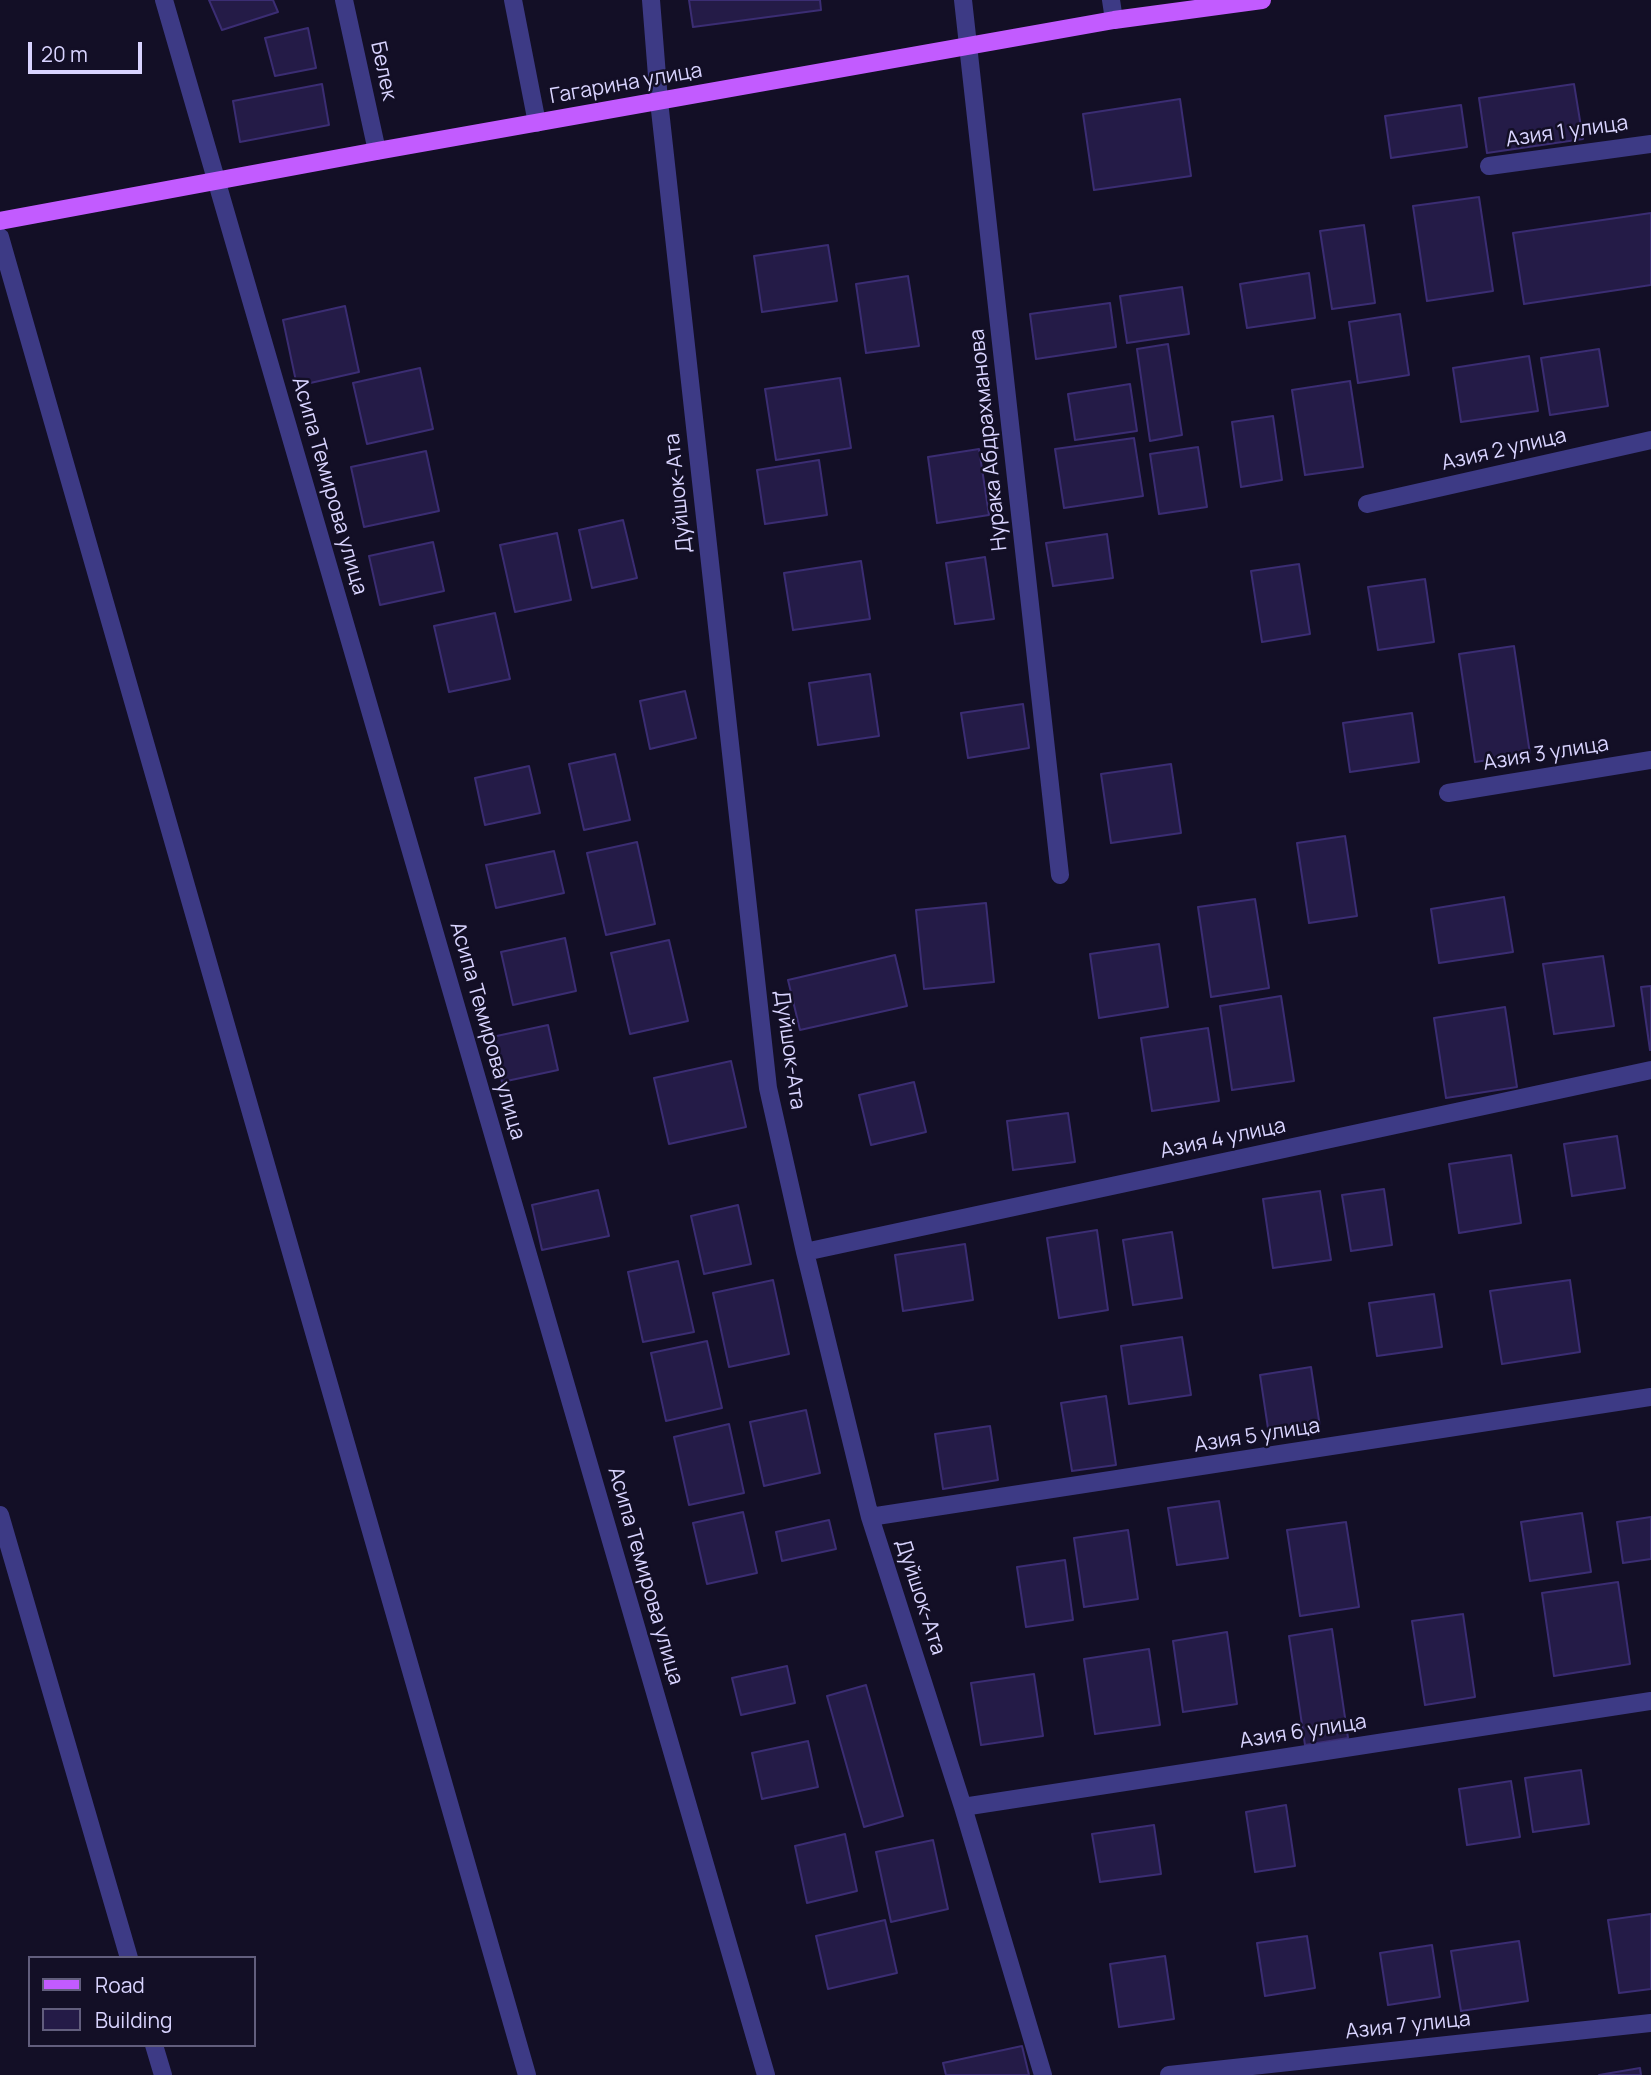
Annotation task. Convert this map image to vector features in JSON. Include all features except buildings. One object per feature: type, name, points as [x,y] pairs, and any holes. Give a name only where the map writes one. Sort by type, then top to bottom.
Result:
[{"type":"main road","name":"Гагарина улица","points":[[0,221],[1114,20],[1262,0]]},
{"type":"street","name":"Асипа Темирова улица","points":[[163,0],[766,2075]]},
{"type":"street","name":"Белек","points":[[344,0],[377,151]]},
{"type":"street","points":[[513,0],[537,123]]},
{"type":"street","name":"Дуйшок-Ата","points":[[651,0],[659,101],[768,1088],[870,1517],[1043,2075]]},
{"type":"street","name":"Нурака Абдрахманова","points":[[963,0],[1060,875]]},
{"type":"street","points":[[1111,0],[1114,20]]},
{"type":"street","name":"Азия 1 улица","points":[[1489,166],[1651,144]]},
{"type":"street","points":[[0,237],[527,2075]]},
{"type":"street","name":"Азия 2 улица","points":[[1367,504],[1651,440]]},
{"type":"street","name":"Азия 3 улица","points":[[1448,793],[1651,760]]},
{"type":"street","name":"Азия 4 улица","points":[[805,1252],[1651,1070]]},
{"type":"street","name":"Азия 5 улица","points":[[870,1517],[1651,1397]]},
{"type":"street","points":[[0,1515],[128,1956]]},
{"type":"street","name":"Азия 6 улица","points":[[962,1807],[1651,1701]]},
{"type":"street","name":"Азия 7 улица","points":[[1170,2075],[1651,2023]]},
{"type":"street","points":[[155,2047],[163,2075]]}]
